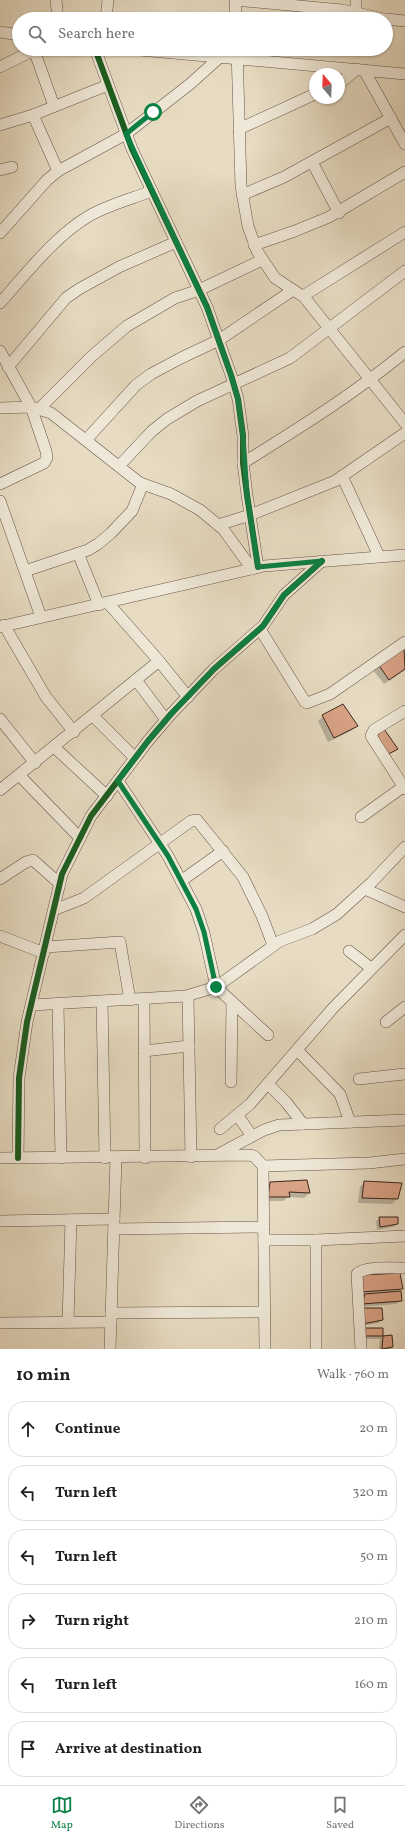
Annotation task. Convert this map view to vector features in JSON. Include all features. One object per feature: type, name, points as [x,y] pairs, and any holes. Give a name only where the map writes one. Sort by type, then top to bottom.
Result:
[{"type":"street","points":[[56,0],[57,12]]},
{"type":"street","points":[[107,12],[108,0]]},
{"type":"street","points":[[236,12],[235,0],[342,10],[349,12]]},
{"type":"street","points":[[356,0],[356,12]]},
{"type":"street","points":[[393,20],[405,21]]},
{"type":"street","points":[[0,32],[12,34]]},
{"type":"street","points":[[0,67],[23,56]]},
{"type":"street","points":[[37,56],[54,106]]},
{"type":"street","points":[[97,56],[126,134],[207,308],[234,385],[243,436],[244,463],[255,568]]},
{"type":"street","points":[[209,56],[224,56]]},
{"type":"street","points":[[237,56],[242,195],[248,226],[254,245],[262,260],[275,278],[298,293],[330,329],[405,423]]},
{"type":"street","points":[[259,56],[361,70],[405,74]]},
{"type":"street","points":[[0,233],[47,180],[58,171],[126,134],[190,84],[220,57]]},
{"type":"street","points":[[345,80],[361,70]]},
{"type":"street","points":[[361,70],[391,118],[405,144]]},
{"type":"street","points":[[0,125],[33,115],[108,85]]},
{"type":"street","points":[[239,129],[309,97]]},
{"type":"street","points":[[33,115],[58,171]]},
{"type":"street","points":[[242,195],[284,177],[391,118]]},
{"type":"street","points":[[312,162],[339,213]]},
{"type":"street","points":[[0,170],[12,167]]},
{"type":"street","points":[[254,245],[295,231],[339,213],[405,172]]},
{"type":"street","points":[[0,304],[38,260],[61,238],[88,216],[152,191]]},
{"type":"street","points":[[86,440],[136,385],[150,374],[219,340],[405,232]]},
{"type":"street","points":[[8,367],[66,298],[79,289],[119,267],[176,242]]},
{"type":"street","points":[[35,408],[127,326],[175,298],[199,290],[262,260]]},
{"type":"street","points":[[119,466],[152,431],[167,419],[197,401],[290,358],[405,271]]},
{"type":"street","points":[[0,351],[8,367],[35,408],[46,451],[44,463],[0,484]]},
{"type":"street","points":[[244,463],[320,415],[371,380],[405,352]]},
{"type":"street","points":[[0,408],[35,408],[51,413],[143,484],[171,494],[200,510],[218,525],[255,568]]},
{"type":"street","points":[[218,525],[250,515],[317,489],[342,476],[405,433]]},
{"type":"street","points":[[342,476],[379,556]]},
{"type":"street","points":[[25,571],[78,553],[98,544],[127,517],[135,506],[143,484]]},
{"type":"street","points":[[0,501],[41,616]]},
{"type":"street","points":[[78,553],[104,604],[159,661],[188,697]]},
{"type":"street","points":[[74,732],[46,697],[2,626],[41,616],[104,604],[255,568],[379,556],[405,555]]},
{"type":"street","points":[[18,1158],[19,1078],[22,1050],[62,874],[91,816],[166,720],[214,669],[260,629],[284,595],[322,561]]},
{"type":"street","points":[[260,629],[287,676],[307,703],[330,694],[405,642]]},
{"type":"street","points":[[0,790],[74,732],[159,661]]},
{"type":"street","points":[[136,680],[166,720]]},
{"type":"street","points":[[361,817],[404,788],[371,736],[374,730],[405,711]]},
{"type":"street","points":[[93,716],[135,758]]},
{"type":"street","points":[[0,719],[35,762]]},
{"type":"street","points":[[54,747],[107,796]]},
{"type":"street","points":[[18,775],[80,838]]},
{"type":"street","points":[[118,781],[160,844],[196,909],[204,932],[216,987],[268,1035]]},
{"type":"street","points":[[54,910],[84,898],[191,821],[197,820],[244,877],[272,945]]},
{"type":"street","points":[[32,1004],[102,1002],[188,996],[216,987],[272,945],[312,929],[337,914],[365,889],[405,847]]},
{"type":"street","points":[[181,881],[224,851]]},
{"type":"street","points":[[0,879],[26,862],[33,860],[60,884]]},
{"type":"street","points":[[365,889],[405,907]]},
{"type":"street","points":[[220,1129],[238,1116],[298,1051],[333,1008],[405,934]]},
{"type":"street","points":[[2,940],[45,950],[120,942],[130,1000]]},
{"type":"street","points":[[349,951],[371,968]]},
{"type":"street","points":[[188,996],[190,1157]]},
{"type":"street","points":[[144,999],[145,1158]]},
{"type":"street","points":[[102,1002],[105,1158]]},
{"type":"street","points":[[231,1082],[232,1002]]},
{"type":"street","points":[[58,1004],[61,1158]]},
{"type":"street","points":[[386,1022],[405,1007]]},
{"type":"street","points":[[144,1051],[189,1046]]},
{"type":"street","points":[[298,1051],[340,1094],[350,1122]]},
{"type":"street","points":[[359,1079],[405,1074]]},
{"type":"street","points":[[268,1084],[286,1102],[303,1124]]},
{"type":"street","points":[[238,1116],[252,1136]]},
{"type":"street","points":[[215,1156],[252,1136],[280,1125],[405,1120]]},
{"type":"street","points":[[0,1158],[254,1156],[263,1166],[264,1349]]},
{"type":"street","points":[[110,1349],[116,1158]]},
{"type":"street","points":[[263,1166],[369,1163],[405,1160]]},
{"type":"street","points":[[0,1221],[70,1220],[114,1224],[264,1227]]},
{"type":"street","points":[[68,1322],[70,1220]]},
{"type":"street","points":[[264,1240],[316,1240],[405,1236]]},
{"type":"street","points":[[316,1240],[316,1349]]},
{"type":"street","points":[[361,1349],[359,1271],[370,1269],[405,1268]]},
{"type":"street","points":[[0,1323],[68,1322],[111,1318],[264,1312]]},
{"type":"building","points":[[404,647],[405,669],[389,680],[378,664]]},
{"type":"building","points":[[343,704],[358,726],[334,738],[322,715]]},
{"type":"building","points":[[384,729],[398,749],[387,755],[375,737]]},
{"type":"building","points":[[307,1180],[310,1193],[289,1192],[290,1197],[268,1197],[270,1182]]},
{"type":"building","points":[[364,1181],[402,1183],[398,1199],[362,1198]]},
{"type":"building","points":[[379,1217],[398,1217],[398,1224],[380,1227]]},
{"type":"building","points":[[400,1273],[403,1289],[361,1292],[362,1275]]},
{"type":"building","points":[[401,1291],[402,1301],[362,1304],[365,1294]]},
{"type":"building","points":[[363,1308],[382,1308],[383,1320],[362,1324]]},
{"type":"building","points":[[365,1328],[383,1328],[383,1336],[364,1336]]},
{"type":"building","points":[[392,1335],[393,1347],[382,1349],[383,1336]]},
{"type":"cycle path","points":[[98,56],[132,149],[207,307],[231,375],[238,399],[243,436],[243,463],[258,567]]},
{"type":"cycle path","points":[[18,1158],[19,1078],[27,1022],[62,874],[91,816],[148,741],[171,714],[214,669],[263,626],[284,595],[322,561]]},
{"type":"route","points":[[153,112],[126,134],[207,308],[231,375],[238,399],[243,436],[247,495],[258,567],[322,561],[284,595],[263,626],[214,669],[171,714],[148,741],[118,781],[168,856],[196,909],[204,932],[216,987]]}]
